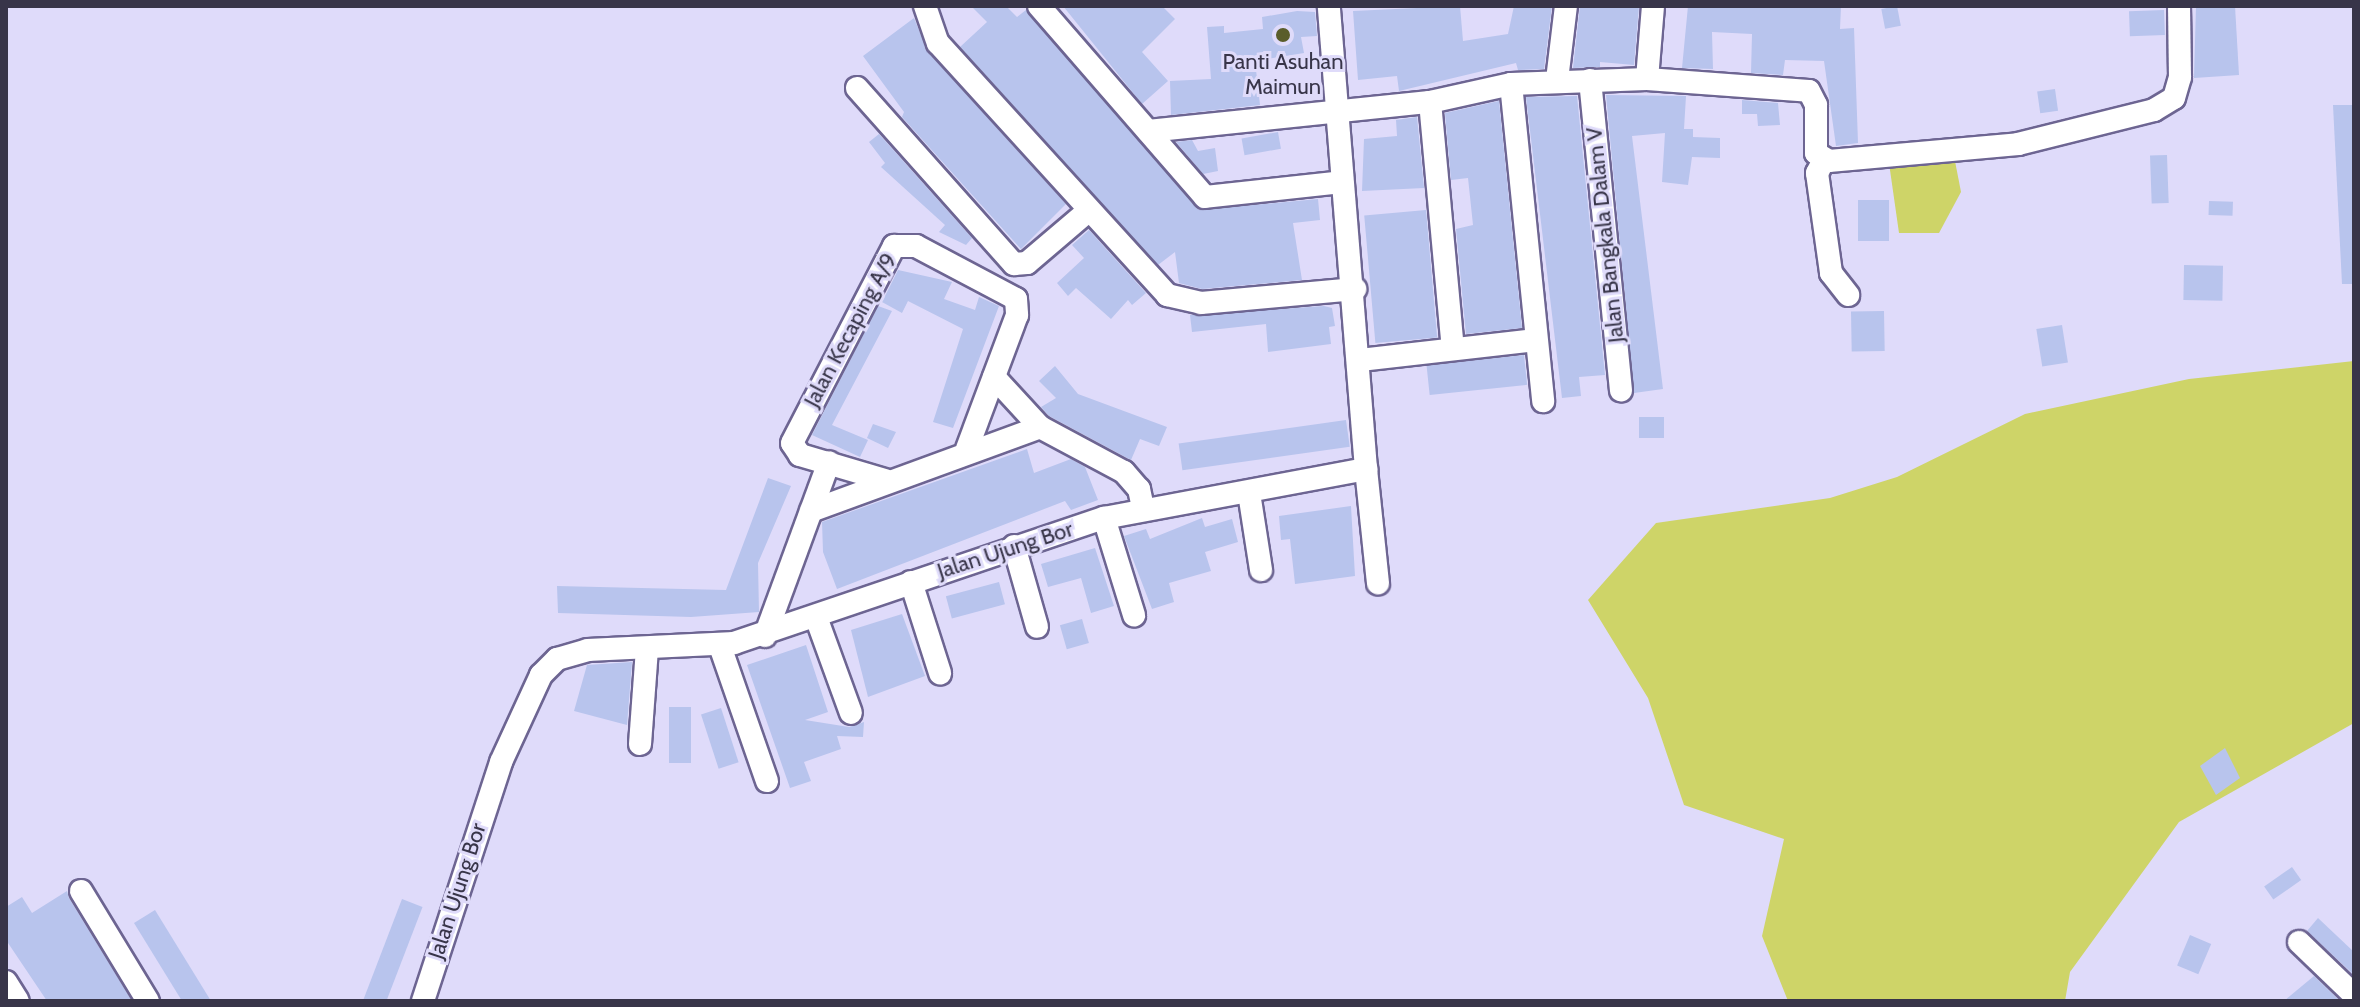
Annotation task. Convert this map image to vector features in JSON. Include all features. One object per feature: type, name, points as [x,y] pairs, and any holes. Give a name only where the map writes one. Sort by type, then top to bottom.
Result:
[{"type":"street","points":[[925,6],[934,39],[1152,283],[1179,301],[1355,289]]},
{"type":"street","points":[[1039,6],[1207,198],[1342,182]]},
{"type":"street","points":[[1329,6],[1335,111],[1355,289],[1366,469],[1378,583]]},
{"type":"street","points":[[1557,80],[1566,6]]},
{"type":"street","points":[[1647,79],[1653,6]]},
{"type":"street","points":[[1148,131],[1430,102],[1511,84],[1647,79],[1809,91],[1816,105],[1816,153],[1824,160],[2018,144],[2154,110],[2179,90],[2179,6]]},
{"type":"street","name":"Jalan Bangkala Dalam V","points":[[1590,80],[1621,390]]},
{"type":"street","points":[[1511,84],[1543,401]]},
{"type":"street","points":[[857,88],[1014,264],[1027,263],[1088,211]]},
{"type":"street","points":[[1430,102],[1453,348]]},
{"type":"street","points":[[1824,160],[1817,173],[1831,273],[1848,295]]},
{"type":"street","name":"Jalan Kecaping A/9","points":[[885,480],[796,452],[795,435],[894,246],[916,246],[1013,294],[1017,315],[967,449]]},
{"type":"street","points":[[1360,360],[1536,340]]},
{"type":"street","points":[[994,377],[1040,427],[1124,472],[1139,489],[1143,508]]},
{"type":"street","points":[[811,511],[967,449],[1040,427]]},
{"type":"street","points":[[765,636],[829,462]]},
{"type":"street","name":"Jalan Ujung Bor","points":[[423,1001],[495,776],[541,675],[557,659],[588,650],[720,646],[765,636],[1014,546],[1104,518],[1143,508],[1249,493],[1366,469]]},
{"type":"street","points":[[1249,493],[1261,570]]},
{"type":"street","points":[[1104,518],[1134,615]]},
{"type":"street","points":[[1014,546],[1037,627]]},
{"type":"street","points":[[911,582],[940,673]]},
{"type":"street","points":[[816,617],[851,713]]},
{"type":"street","points":[[720,646],[767,781]]},
{"type":"street","points":[[640,744],[647,648]]},
{"type":"street","points":[[81,891],[148,1001]]},
{"type":"street","points":[[2299,942],[2354,995]]},
{"type":"street","points":[[6,982],[18,1001]]},
{"type":"green space","points":[[1954,156],[1961,192],[1939,233],[1899,233],[1889,163]]},
{"type":"green space","points":[[2354,361],[2354,723],[2179,822],[2070,972],[2065,1001],[1788,1001],[1762,936],[1784,839],[1684,805],[1648,698],[1588,600],[1656,523],[1830,498],[1897,477],[2025,414],[2189,379]]},
{"type":"building","points":[[971,6],[1006,6],[1017,17],[1026,10],[1199,210],[1318,199],[1320,220],[1293,223],[1302,280],[1202,289],[1179,283],[1175,252],[1158,265],[960,47],[987,22]]},
{"type":"building","points":[[1063,6],[1162,6],[1175,19],[1142,52],[1168,81],[1142,104]]},
{"type":"building","points":[[1460,6],[1463,41],[1508,34],[1514,6],[1552,6],[1544,69],[1518,70],[1516,63],[1399,91],[1397,76],[1358,80],[1353,11]]},
{"type":"building","points":[[1580,6],[1639,6],[1634,65],[1600,62],[1600,67],[1573,68]]},
{"type":"building","points":[[1688,6],[1841,6],[1840,29],[1854,28],[1858,143],[1836,146],[1824,61],[1785,60],[1783,75],[1751,73],[1752,34],[1712,32],[1713,69],[1682,68]]},
{"type":"building","points":[[1897,6],[1901,26],[1885,29],[1881,9]]},
{"type":"building","points":[[2196,6],[2235,6],[2239,75],[2194,78]]},
{"type":"building","points":[[2164,10],[2165,35],[2130,36],[2129,11]]},
{"type":"building","points":[[1297,11],[1315,12],[1317,36],[1301,37],[1304,53],[1255,61],[1260,105],[1171,115],[1170,81],[1211,79],[1207,27],[1224,26],[1224,33],[1263,29],[1262,17]]},
{"type":"building","points":[[914,18],[928,52],[1066,204],[1021,249],[902,117],[904,112],[863,56]]},
{"type":"building","points":[[2055,89],[2058,111],[2040,113],[2037,92]]},
{"type":"building","points":[[1606,95],[1686,96],[1684,129],[1693,129],[1693,137],[1720,138],[1720,158],[1692,157],[1688,185],[1662,182],[1665,133],[1632,136],[1663,389],[1634,393]]},
{"type":"building","points":[[1577,96],[1605,375],[1579,377],[1581,396],[1562,398],[1526,97]]},
{"type":"building","points":[[1742,100],[1778,103],[1780,125],[1758,126],[1757,114],[1742,114]]},
{"type":"building","points":[[1499,101],[1522,328],[1466,334],[1456,229],[1473,225],[1468,178],[1451,180],[1445,113]]},
{"type":"building","points":[[2333,105],[2354,105],[2354,284],[2342,284]]},
{"type":"building","points":[[1417,117],[1424,188],[1362,191],[1364,139],[1397,136],[1396,120]]},
{"type":"building","points":[[1278,132],[1281,149],[1245,155],[1242,138]]},
{"type":"building","points":[[879,134],[972,238],[966,245],[939,232],[945,225],[881,167],[885,163],[869,142]]},
{"type":"building","points":[[1192,140],[1198,151],[1215,148],[1218,171],[1203,174],[1176,142]]},
{"type":"building","points":[[2167,155],[2169,203],[2152,204],[2150,156]]},
{"type":"building","points":[[1858,200],[1889,200],[1889,241],[1858,241]]},
{"type":"building","points":[[2209,201],[2233,202],[2232,216],[2209,215]]},
{"type":"building","points":[[1426,210],[1437,338],[1375,343],[1364,215]]},
{"type":"building","points":[[1089,230],[1146,293],[1132,305],[1128,300],[1111,319],[1076,288],[1068,296],[1057,283],[1084,258],[1072,245]]},
{"type":"building","points":[[2184,265],[2223,266],[2222,301],[2183,300]]},
{"type":"building","points":[[898,270],[952,282],[944,299],[975,310],[979,297],[999,306],[953,428],[933,422],[963,329],[908,301],[902,313],[882,302]]},
{"type":"building","points":[[878,306],[892,311],[832,425],[868,440],[860,457],[812,435]]},
{"type":"building","points":[[1332,308],[1335,326],[1329,327],[1331,344],[1268,352],[1266,324],[1192,332],[1190,315]]},
{"type":"building","points":[[1884,311],[1885,351],[1852,352],[1851,312]]},
{"type":"building","points":[[2062,325],[2068,363],[2042,367],[2036,329]]},
{"type":"building","points":[[1524,355],[1527,385],[1430,395],[1427,365]]},
{"type":"building","points":[[1055,366],[1078,394],[1167,427],[1159,446],[1140,439],[1131,460],[1049,416],[1041,407],[1056,398],[1039,381]]},
{"type":"building","points":[[1639,417],[1664,417],[1664,438],[1639,438]]},
{"type":"building","points":[[1346,420],[1350,447],[1182,470],[1179,444]]},
{"type":"building","points":[[873,424],[896,432],[888,448],[867,438]]},
{"type":"building","points":[[1027,449],[1034,473],[1071,459],[1085,467],[1098,500],[1071,510],[1065,501],[837,589],[823,552],[822,522]]},
{"type":"building","points":[[768,478],[791,486],[758,563],[759,612],[691,617],[558,613],[557,586],[726,590]]},
{"type":"building","points":[[1351,506],[1355,576],[1295,584],[1290,539],[1281,540],[1279,516]]},
{"type":"building","points":[[1202,518],[1205,527],[1232,519],[1238,542],[1205,552],[1211,571],[1169,583],[1174,602],[1152,609],[1124,536],[1146,529],[1150,539]]},
{"type":"building","points":[[1095,548],[1114,606],[1091,613],[1081,578],[1048,587],[1041,564]]},
{"type":"building","points":[[999,582],[1005,604],[952,618],[946,596]]},
{"type":"building","points":[[902,614],[925,676],[868,697],[851,630]]},
{"type":"building","points":[[1082,619],[1089,643],[1067,649],[1060,625]]},
{"type":"building","points":[[806,645],[828,712],[805,720],[849,727],[864,722],[863,737],[837,736],[841,749],[804,762],[811,781],[790,788],[747,665]]},
{"type":"building","points":[[632,662],[627,725],[574,711],[587,665]]},
{"type":"building","points":[[669,707],[691,707],[691,763],[669,763]]},
{"type":"building","points":[[721,708],[739,762],[719,769],[701,714]]},
{"type":"building","points":[[2225,748],[2240,778],[2216,795],[2200,766]]},
{"type":"building","points":[[2292,867],[2301,880],[2273,900],[2264,887]]},
{"type":"building","points":[[67,891],[132,1001],[47,1001],[6,940],[6,907],[22,897],[32,913]]},
{"type":"building","points":[[402,899],[423,907],[386,1001],[364,999]]},
{"type":"building","points":[[155,910],[211,1001],[182,1001],[134,923]]},
{"type":"building","points":[[2318,918],[2354,952],[2353,974],[2307,931]]},
{"type":"building","points":[[2190,935],[2211,944],[2198,974],[2177,965]]},
{"type":"building","points":[[2314,976],[2340,1001],[2284,1001]]},
{"type":"place","name":"Panti Asuhan Maimun","points":[[1283,35]]}]
